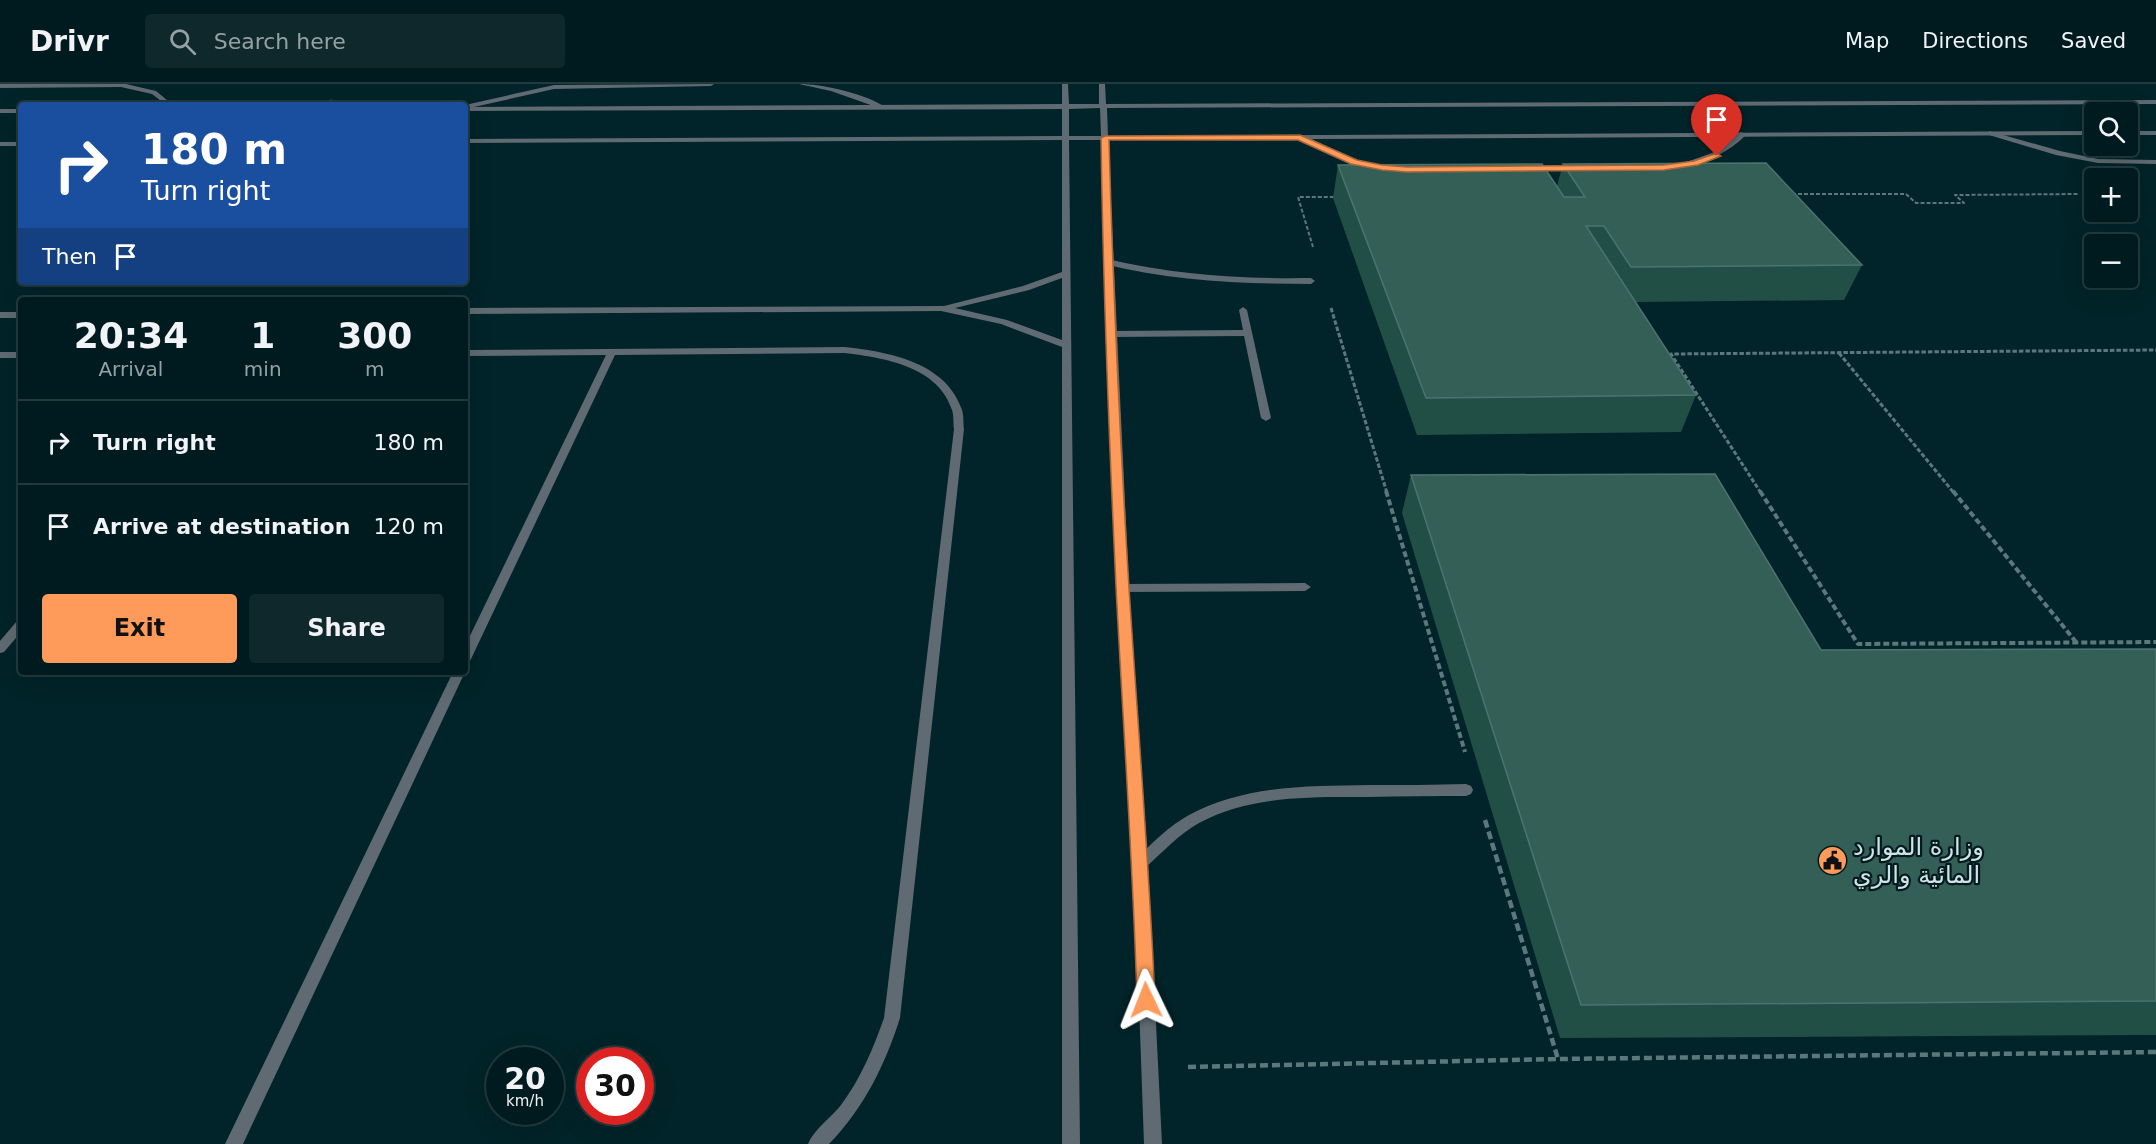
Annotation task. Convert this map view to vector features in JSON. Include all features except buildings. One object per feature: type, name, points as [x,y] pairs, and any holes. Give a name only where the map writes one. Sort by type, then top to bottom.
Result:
[{"type":"street","points":[[468,107],[554,87],[711,84]]},
{"type":"street","points":[[802,84],[832,89],[884,108]]},
{"type":"street","points":[[1065,84],[1071,1144]]},
{"type":"street","points":[[1102,84],[1107,262],[1123,588],[1141,863],[1153,1144]]},
{"type":"street","points":[[0,86],[121,85],[154,92],[166,102]]},
{"type":"street","points":[[468,108],[2156,102]]},
{"type":"street","points":[[0,111],[18,111]]},
{"type":"street","points":[[1992,133],[2060,153],[2098,160],[2156,162]]},
{"type":"street","points":[[468,141],[2084,133]]},
{"type":"street","points":[[2138,133],[2156,133]]},
{"type":"street","points":[[1675,166],[1695,164],[1717,156],[1743,134]]},
{"type":"street","points":[[1300,137],[1354,162],[1390,168]]},
{"type":"street","points":[[0,144],[18,144]]},
{"type":"street","points":[[1524,169],[1583,168]]},
{"type":"street","points":[[1107,262],[1137,270],[1201,280],[1311,281]]},
{"type":"street","points":[[941,308],[985,299],[1065,274]]},
{"type":"street","points":[[468,311],[941,308],[986,316],[1028,328],[1065,345]]},
{"type":"street","points":[[1243,310],[1266,418]]},
{"type":"street","points":[[0,315],[18,315]]},
{"type":"street","points":[[1112,333],[1248,333]]},
{"type":"street","points":[[468,353],[845,350],[871,353],[916,367],[934,378],[948,393],[957,410],[959,429],[892,1018],[881,1055],[862,1093],[836,1127],[817,1144]]},
{"type":"street","points":[[468,653],[612,352]]},
{"type":"street","points":[[0,355],[18,355]]},
{"type":"street","points":[[1123,588],[1305,587]]},
{"type":"street","points":[[0,649],[18,628]]},
{"type":"street","points":[[234,1144],[458,675]]},
{"type":"street","points":[[1141,863],[1165,840],[1193,820],[1224,805],[1258,796],[1293,792],[1466,790]]},
{"type":"path","points":[[1785,195],[1906,194],[1916,203],[1964,202],[1955,195],[2083,194]]},
{"type":"path","points":[[1315,253],[1298,197],[1345,197]]},
{"type":"path","points":[[1328,298],[1465,753]]},
{"type":"path","points":[[2156,350],[1671,354],[1858,645],[2156,642]]},
{"type":"path","points":[[1839,352],[2076,642]]},
{"type":"path","points":[[1482,810],[1558,1059]]},
{"type":"path","points":[[1149,1068],[1558,1059],[2156,1052]]},
{"type":"place","name":"وزارة الموارد المائية والري","points":[[1832,861]]},
{"type":"route","points":[[1146,1000],[1141,863],[1123,588],[1107,262],[1105,138],[1300,137],[1354,162],[1407,170],[1664,168],[1695,164],[1717,156]]}]
